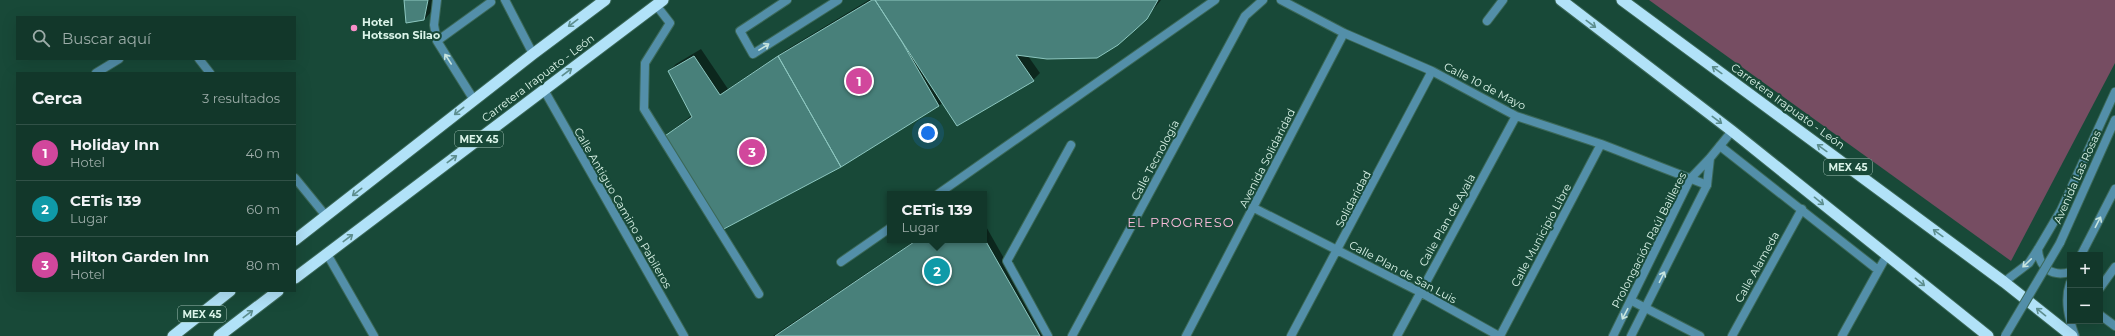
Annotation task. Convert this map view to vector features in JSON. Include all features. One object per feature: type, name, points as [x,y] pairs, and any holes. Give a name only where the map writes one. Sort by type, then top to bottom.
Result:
[{"type":"highway","name":"Carretera Irapuato - León","points":[[296,239],[533,54],[605,0]]},
{"type":"highway","points":[[1560,0],[1732,131],[1988,336]]},
{"type":"highway","name":"Carretera Irapuato - León","points":[[1622,0],[2004,282],[2073,336]]},
{"type":"highway","name":"Carretera Irapuato - León","points":[[296,277],[660,3]]},
{"type":"highway","name":"MEX 45","points":[[173,336],[229,292]]},
{"type":"highway","name":"MEX 45","points":[[218,336],[277,292]]},
{"type":"street","points":[[437,0],[434,26],[436,41],[474,100]]},
{"type":"street","points":[[505,0],[533,54]]},
{"type":"street","points":[[787,0],[740,31],[753,54],[838,0]]},
{"type":"street","points":[[942,191],[1214,0]]},
{"type":"street","name":"Calle Tecnología","points":[[1072,336],[1245,16],[1263,0]]},
{"type":"street","name":"Calle 10 de Mayo","points":[[1281,0],[1344,33],[1432,71],[1516,116],[1601,144],[1690,179],[1707,184]]},
{"type":"street","points":[[1488,21],[1503,0]]},
{"type":"street","points":[[436,41],[491,2]]},
{"type":"street","points":[[660,3],[670,22],[645,63],[644,109],[759,294]]},
{"type":"street","name":"Avenida Solidaridad","points":[[1186,336],[1344,33]]},
{"type":"street","points":[[98,72],[117,60]]},
{"type":"street","points":[[200,60],[209,72]]},
{"type":"street","name":"Solidaridad","points":[[1291,336],[1432,71]]},
{"type":"street","name":"Calle Antiguo Camino a Pabileros","points":[[544,90],[684,336]]},
{"type":"street","points":[[2004,282],[2028,263],[2061,210],[2115,92]]},
{"type":"street","name":"Calle Plan de Ayala","points":[[1397,336],[1516,116]]},
{"type":"street","name":"Avenida Las Rosas","points":[[2005,336],[2060,244],[2115,120]]},
{"type":"street","name":"Prolongación Raúl Bailleres","points":[[1613,336],[1632,301],[1690,179],[1710,158],[1732,131]]},
{"type":"street","points":[[1048,336],[1007,261],[1071,144]]},
{"type":"street","name":"Calle Municipio Libre","points":[[1500,336],[1601,144]]},
{"type":"street","points":[[1720,146],[1878,270]]},
{"type":"street","points":[[1631,336],[1707,184],[1710,158]]},
{"type":"street","points":[[296,179],[326,216]]},
{"type":"street","points":[[2084,252],[2115,189]]},
{"type":"street","name":"Calle Plan de San Luis","points":[[1254,208],[1420,292],[1500,336]]},
{"type":"street","name":"Calle Alameda","points":[[1732,336],[1802,209]]},
{"type":"street","points":[[841,262],[887,230]]},
{"type":"street","points":[[2038,249],[2039,256],[2045,268],[2057,274],[2067,272]]},
{"type":"street","points":[[326,254],[374,336]]},
{"type":"street","points":[[1842,336],[1887,255]]},
{"type":"street","points":[[2103,284],[2115,267]]},
{"type":"street","points":[[2068,288],[2068,314],[2073,336]]},
{"type":"street","points":[[1632,301],[1700,336]]},
{"type":"street","points":[[2103,317],[2115,326]]},
{"type":"shaded area","points":[[1649,0],[2115,0],[2115,63],[2011,261]]},
{"type":"building","points":[[404,0],[428,0],[424,20],[406,23]]},
{"type":"building","points":[[872,0],[875,0],[902,42],[939,106],[841,167],[778,56]]},
{"type":"building","points":[[875,0],[1158,0],[1147,19],[1118,45],[1097,58],[1047,59],[1016,55],[1034,81],[957,126]]},
{"type":"building","points":[[694,56],[720,95],[778,56],[841,167],[720,231],[662,138],[692,117],[668,71]]},
{"type":"building","points":[[913,243],[987,243],[1040,336],[775,336]]},
{"type":"place","name":"Hotel Hotsson Silao","points":[[354,28]]},
{"type":"place","name":"Holiday Inn","points":[[859,81]]},
{"type":"place","name":"Hilton Garden Inn","points":[[752,152]]},
{"type":"place","name":"CETis 139","points":[[937,271]]},
{"type":"district","name":"EL PROGRESO","points":[[1181,222]]}]
